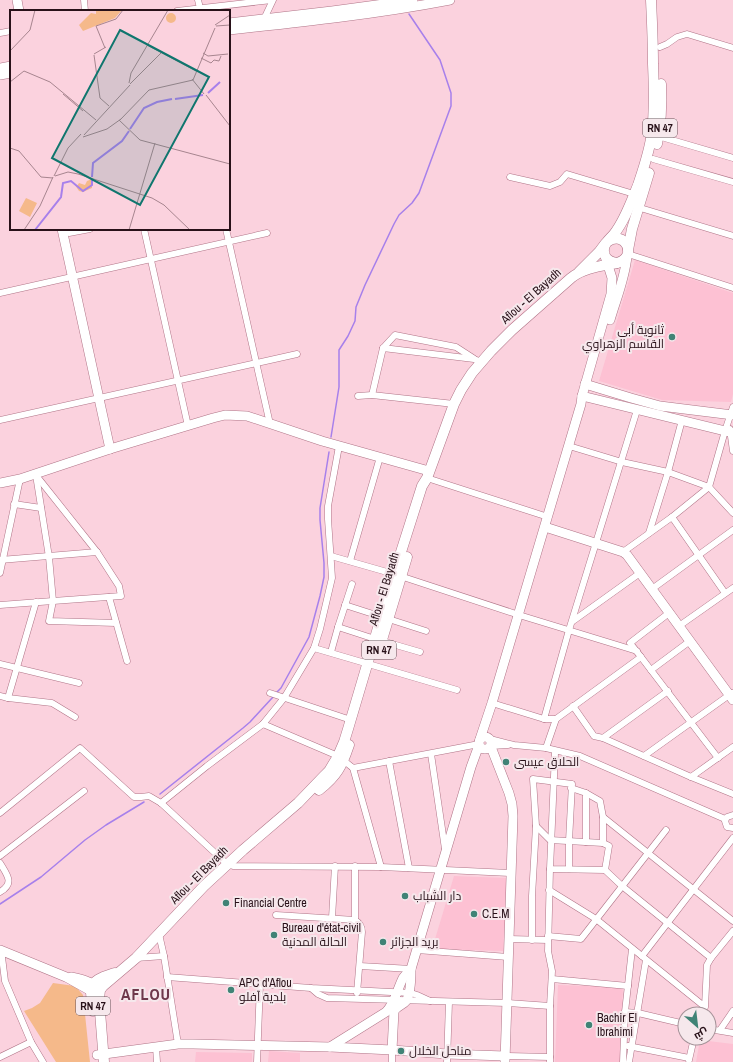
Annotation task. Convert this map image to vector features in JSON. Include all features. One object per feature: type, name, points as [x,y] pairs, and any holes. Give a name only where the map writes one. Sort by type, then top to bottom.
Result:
[{"type":"main road","name":"RN 47","points":[[628,254],[632,229],[634,194],[643,171],[648,152],[654,112],[651,0]]},
{"type":"main road","name":"RN 47","points":[[606,243],[634,207],[653,158],[658,136],[661,106],[658,0]]},
{"type":"main road","points":[[577,273],[599,252],[606,243],[614,238],[622,240],[627,245],[628,254],[621,262],[610,262],[604,251],[606,243]]},
{"type":"main road","name":"Aflou - El Bayadh","points":[[95,988],[103,986],[136,958],[190,900],[258,836],[298,803],[341,758],[398,575],[422,486],[428,475],[454,404],[461,390],[478,361],[577,273],[610,262]]},
{"type":"main road","name":"Aflou - El Bayadh","points":[[341,758],[351,720],[371,664]]},
{"type":"main road","name":"RN 47","points":[[95,988],[98,999],[101,1058]]},
{"type":"street","points":[[11,0],[12,10]]},
{"type":"street","points":[[17,0],[19,10]]},
{"type":"street","points":[[84,0],[85,10]]},
{"type":"street","points":[[198,0],[200,8]]},
{"type":"street","points":[[185,10],[273,0]]},
{"type":"street","points":[[264,19],[273,0]]},
{"type":"street","points":[[230,23],[413,0]]},
{"type":"street","points":[[230,30],[332,19],[398,10],[450,0]]},
{"type":"street","points":[[0,32],[10,31]]},
{"type":"street","points":[[660,47],[668,44],[678,37],[688,34],[733,48]]},
{"type":"street","points":[[0,68],[10,66]]},
{"type":"street","points":[[0,75],[10,73]]},
{"type":"street","points":[[658,136],[733,158]]},
{"type":"street","points":[[653,158],[733,182]]},
{"type":"street","points":[[510,177],[550,186],[560,182],[567,174],[634,194]]},
{"type":"street","points":[[634,207],[733,236]]},
{"type":"street","points":[[66,230],[113,448]]},
{"type":"street","points":[[144,230],[188,426]]},
{"type":"street","points":[[226,230],[270,424]]},
{"type":"street","points":[[0,293],[267,233]]},
{"type":"street","points":[[392,1062],[394,1011],[407,997],[411,969],[471,767],[486,744],[488,714],[583,399],[623,277],[628,254],[733,288]]},
{"type":"street","points":[[588,384],[611,294],[612,278],[610,262]]},
{"type":"street","points":[[372,395],[383,348],[396,335],[456,347],[478,361]]},
{"type":"street","points":[[383,348],[478,361]]},
{"type":"street","points":[[0,420],[297,354]]},
{"type":"street","points":[[588,384],[660,406],[731,414],[730,432],[733,452]]},
{"type":"street","points":[[358,396],[372,395],[454,404]]},
{"type":"street","points":[[583,399],[730,432]]},
{"type":"street","points":[[544,719],[637,410]]},
{"type":"street","points":[[0,483],[20,479],[113,448],[213,418],[230,415],[247,416],[322,441],[380,457],[548,517]]},
{"type":"street","points":[[649,533],[682,420]]},
{"type":"street","points":[[623,552],[672,517],[710,487],[730,432]]},
{"type":"street","points":[[161,803],[263,724],[283,697],[314,648],[320,630],[332,578],[328,506],[339,446]]},
{"type":"street","points":[[569,446],[622,462],[668,472],[710,487],[733,513]]},
{"type":"street","points":[[350,561],[380,457]]},
{"type":"street","points":[[35,474],[49,557],[53,600],[49,621],[116,623]]},
{"type":"street","points":[[0,605],[121,596],[119,586],[97,552],[35,474]]},
{"type":"street","points":[[0,573],[1,560],[20,479]]},
{"type":"street","points":[[14,504],[41,508]]},
{"type":"street","points":[[672,517],[725,593]]},
{"type":"street","points":[[545,527],[623,552],[627,555],[732,696],[691,722],[644,756]]},
{"type":"street","points":[[652,589],[733,530]]},
{"type":"street","points":[[1,560],[97,552]]},
{"type":"street","points":[[331,556],[398,575],[519,615],[637,651]]},
{"type":"street","points":[[573,621],[640,573]]},
{"type":"street","points":[[331,652],[352,584]]},
{"type":"street","points":[[679,626],[733,588]]},
{"type":"street","points":[[109,597],[127,661]]},
{"type":"street","points":[[8,698],[36,602]]},
{"type":"street","points":[[345,605],[426,631]]},
{"type":"street","points":[[669,613],[630,642],[718,758]]},
{"type":"street","points":[[338,627],[420,652]]},
{"type":"street","points":[[651,670],[690,641]]},
{"type":"street","points":[[314,648],[457,690]]},
{"type":"street","points":[[546,748],[556,719],[641,657]]},
{"type":"street","points":[[0,664],[80,683]]},
{"type":"street","points":[[603,738],[668,691]]},
{"type":"street","points":[[270,693],[351,720]]},
{"type":"street","points":[[0,696],[52,703],[75,717]]},
{"type":"street","points":[[492,703],[544,719],[556,719]]},
{"type":"street","points":[[573,706],[594,736],[603,738],[691,778],[733,794]]},
{"type":"street","points":[[263,724],[341,758],[353,768],[381,867]]},
{"type":"street","points":[[486,744],[496,759],[509,793],[513,816],[505,1059]]},
{"type":"street","points":[[353,768],[486,744],[546,748],[580,756],[726,819]]},
{"type":"street","points":[[691,778],[733,747]]},
{"type":"street","points":[[0,813],[80,748],[134,797],[149,796],[161,803],[227,864],[233,866],[355,866],[512,873]]},
{"type":"street","points":[[101,1058],[178,1044],[392,1050],[447,1058],[550,1059],[550,1006],[552,971],[548,951],[548,938],[550,840],[556,751]]},
{"type":"street","points":[[431,754],[446,853]]},
{"type":"street","points":[[390,762],[409,868]]},
{"type":"street","points":[[532,940],[532,896],[536,826],[533,779],[572,784],[569,869]]},
{"type":"street","points":[[572,788],[586,793],[600,801],[604,817],[603,843]]},
{"type":"street","points":[[0,856],[84,791]]},
{"type":"street","points":[[586,793],[586,842]]},
{"type":"street","points":[[733,815],[729,815],[725,821],[729,828],[733,828]]},
{"type":"street","points":[[604,817],[733,921]]},
{"type":"street","points":[[536,826],[550,840],[603,843],[609,846],[605,870]]},
{"type":"street","points":[[509,939],[581,939],[666,830]]},
{"type":"street","points":[[629,1062],[638,1013],[644,958],[667,923],[733,838]]},
{"type":"street","points":[[0,863],[8,875],[9,880],[5,889],[0,892]]},
{"type":"street","points":[[332,918],[335,866]]},
{"type":"street","points":[[355,866],[355,920]]},
{"type":"street","points":[[550,869],[605,870],[622,886],[710,958]]},
{"type":"street","points":[[549,890],[596,919],[704,1006]]},
{"type":"street","points":[[276,915],[355,920],[360,924],[362,929],[357,999]]},
{"type":"street","points":[[705,1006],[707,965],[710,958],[733,931]]},
{"type":"street","points":[[159,934],[178,1044]]},
{"type":"street","points":[[623,1062],[625,1012],[632,949]]},
{"type":"street","points":[[417,950],[508,957]]},
{"type":"street","points":[[43,1062],[31,1042],[5,981],[2,951],[66,976],[84,980],[95,988]]},
{"type":"street","points":[[136,958],[164,956]]},
{"type":"street","points":[[360,966],[411,969]]},
{"type":"street","points":[[330,1048],[389,1010],[404,977],[411,969]]},
{"type":"street","points":[[167,977],[358,991],[430,1001],[507,1003],[550,1006]]},
{"type":"street","points":[[552,979],[628,986]]},
{"type":"street","points":[[257,1062],[260,984]]},
{"type":"street","points":[[311,988],[320,996],[327,998],[357,999],[396,996]]},
{"type":"street","points":[[447,1058],[449,1002]]},
{"type":"street","points":[[720,1030],[733,1010]]},
{"type":"street","points":[[625,1012],[638,1013],[677,1022]]},
{"type":"street","points":[[717,1030],[733,1033]]},
{"type":"street","points":[[347,1037],[350,1049]]},
{"type":"street","points":[[0,1057],[31,1042]]},
{"type":"street","points":[[624,1045],[689,1060],[692,1046]]},
{"type":"street","points":[[156,1047],[157,1062]]},
{"type":"shaded area","name":"ثانوية أبي القاسم الزهراوي","points":[[635,260],[733,293],[733,394],[731,402],[662,400],[599,381]]},
{"type":"shaded area","name":"C.E.M","points":[[454,876],[508,878],[503,951],[432,949]]},
{"type":"shaded area","points":[[53,983],[75,986],[83,995],[90,1062],[56,1062],[24,1011],[40,1003]]},
{"type":"shaded area","name":"Bachir El Ibrahimi","points":[[558,985],[623,987],[620,1062],[555,1062]]},
{"type":"shaded area","points":[[717,1042],[733,1044],[733,1062],[696,1062],[699,1046],[717,1046]]},
{"type":"shaded area","points":[[269,1051],[300,1053],[300,1062],[268,1062]]},
{"type":"shaded area","points":[[196,1052],[252,1053],[252,1062],[195,1062]]},
{"type":"waterway","points":[[331,437],[339,387],[339,350],[355,321],[356,307],[394,224],[399,215],[412,203],[419,193],[451,106],[451,93],[440,60],[409,14]]},
{"type":"waterway","points":[[277,692],[281,688],[309,637],[320,596],[324,577],[320,508],[329,452]]},
{"type":"waterway","points":[[160,794],[250,722],[273,697]]},
{"type":"waterway","points":[[0,904],[41,877],[85,840],[106,825],[144,802]]},
{"type":"place","name":"ثانوية أبي القاسم الزهراوي","points":[[672,337]]},
{"type":"place","name":"الحلاق عيسى","points":[[506,762]]},
{"type":"place","name":"دار الشباب","points":[[405,896]]},
{"type":"place","name":"Financial Centre","points":[[226,903]]},
{"type":"place","name":"C.E.M","points":[[474,914]]},
{"type":"place","name":"Bureau d'état-civil الحالة المدنية","points":[[274,935]]},
{"type":"place","name":"بريد الجزائر","points":[[383,942]]},
{"type":"place","name":"APC d'Aflou بلدية آفلو","points":[[231,990]]},
{"type":"place","name":"Bachir El Ibrahimi","points":[[589,1025]]},
{"type":"place","name":"مناحل الخلال","points":[[401,1051]]},
{"type":"district","name":"AFLOU","points":[[146,994]]}]
